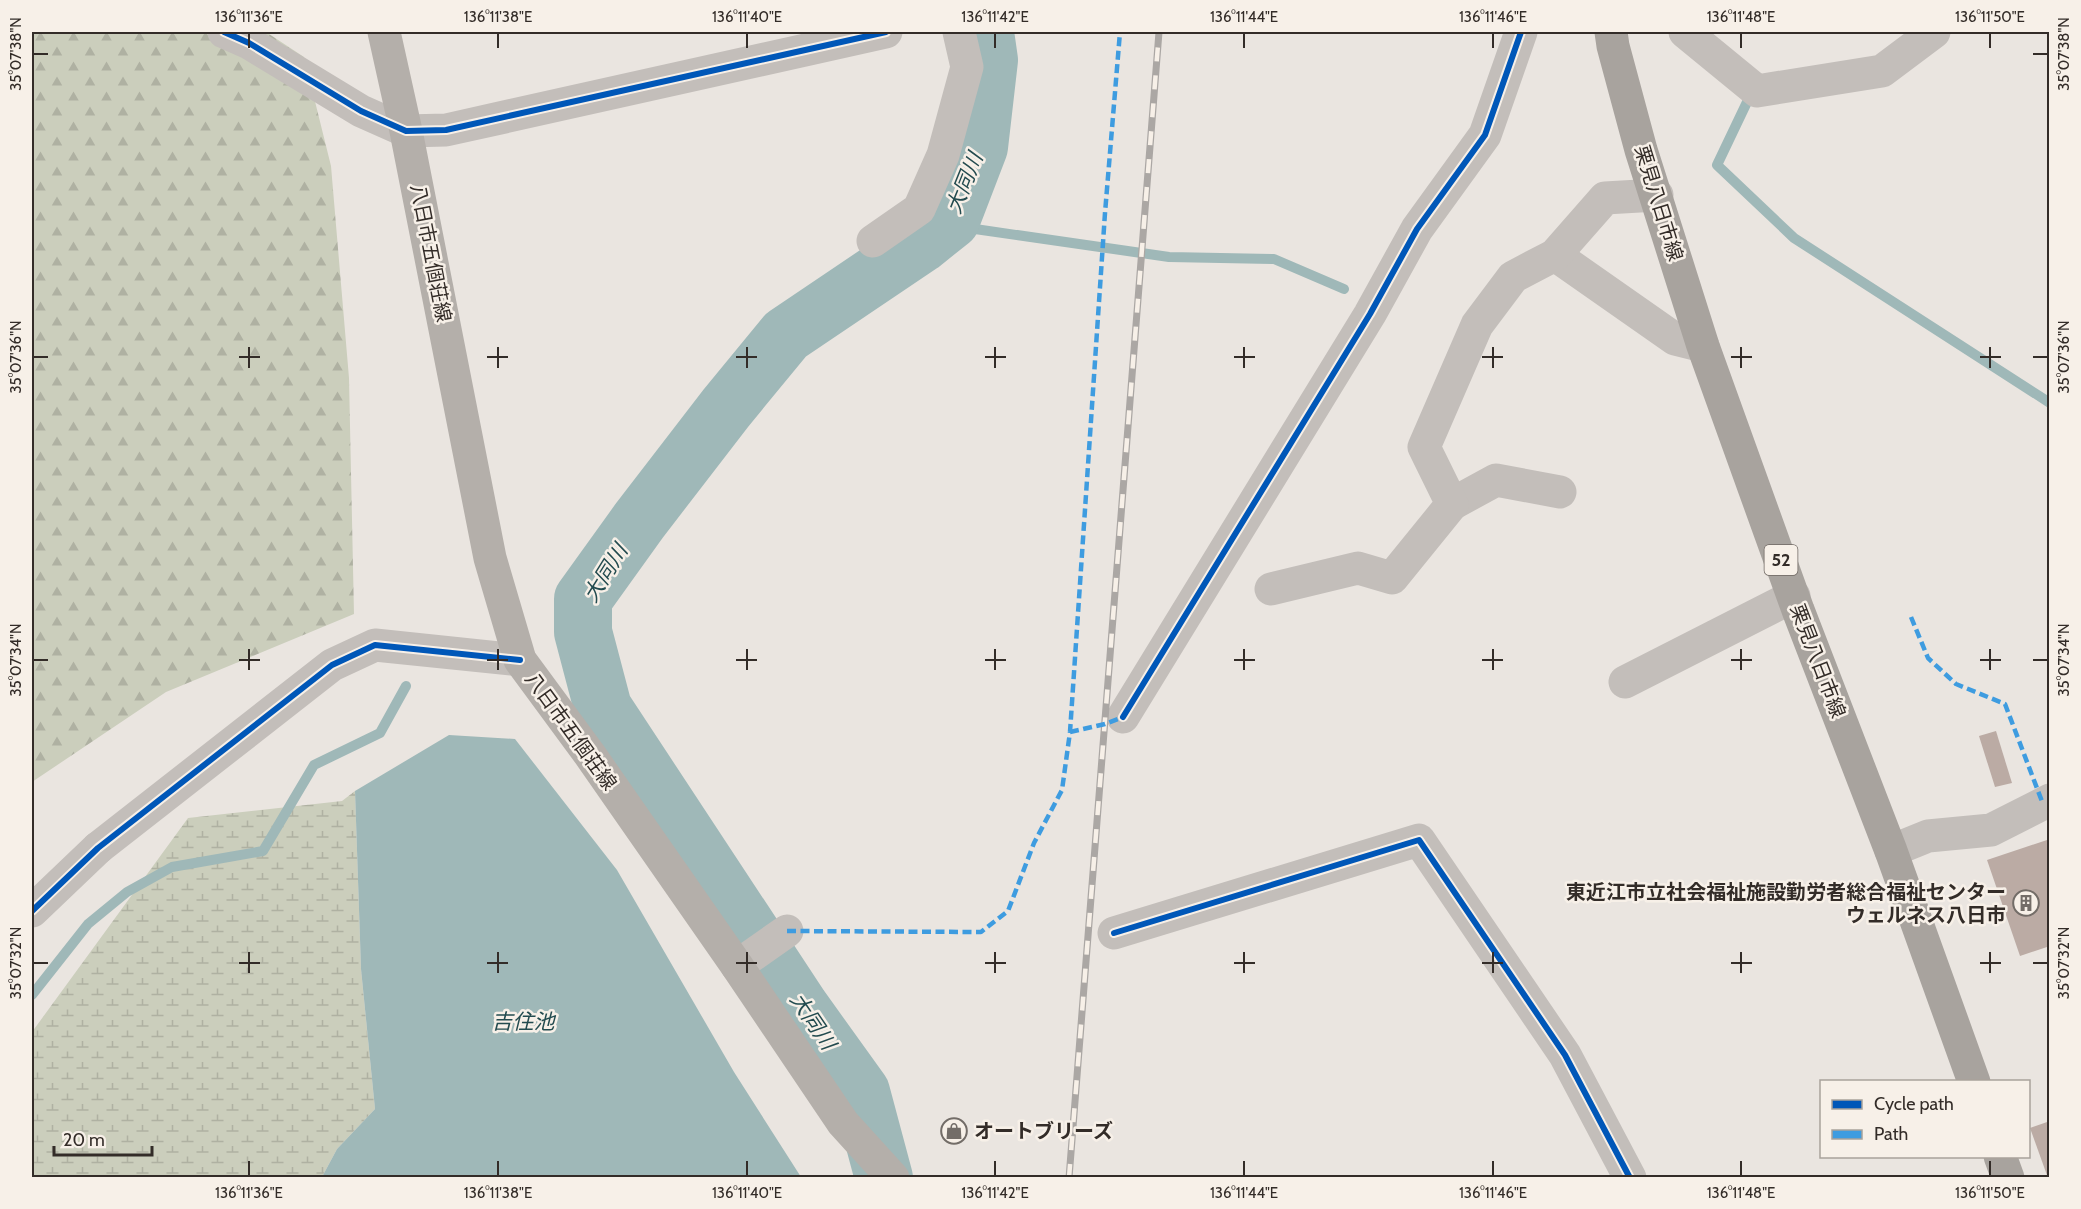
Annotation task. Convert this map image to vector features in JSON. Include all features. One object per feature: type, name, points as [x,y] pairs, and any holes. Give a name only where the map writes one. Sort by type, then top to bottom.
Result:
[{"type":"main road","name":"八日市五個荘線","points":[[384,32],[406,131],[490,558],[520,660],[590,755],[843,1123],[893,1178]]},
{"type":"main road","name":"栗見八日市線","points":[[1611,32],[1641,150],[1703,346],[1794,596],[1891,851],[1973,1080]]},
{"type":"main road","points":[[2001,1158],[2008,1178]]},
{"type":"street","points":[[224,32],[249,43],[361,111],[406,131],[446,130],[886,32]]},
{"type":"street","points":[[873,241],[919,209],[943,155],[967,66],[959,32]]},
{"type":"street","points":[[1123,717],[1370,314],[1417,229],[1485,135],[1521,32]]},
{"type":"street","points":[[1685,32],[1757,91],[1882,71],[1934,32]]},
{"type":"street","points":[[1452,504],[1424,447],[1478,325],[1513,277],[1555,255],[1605,198],[1657,195]]},
{"type":"street","points":[[1555,255],[1675,339],[1703,346]]},
{"type":"street","points":[[1271,589],[1358,568],[1392,578],[1452,504],[1496,480],[1560,492]]},
{"type":"street","points":[[1625,682],[1794,596]]},
{"type":"street","points":[[32,911],[98,848],[332,665],[375,645],[520,660]]},
{"type":"street","points":[[1891,851],[1928,836],[1990,831],[2049,800]]},
{"type":"street","points":[[1114,933],[1419,840],[1565,1055],[1630,1178]]},
{"type":"street","points":[[737,966],[787,931]]},
{"type":"green space","points":[[32,32],[266,32],[304,57],[331,166],[349,378],[354,614],[166,692],[32,782]]},
{"type":"green space","points":[[355,791],[361,969],[375,1109],[337,1149],[322,1177],[32,1178],[32,1032],[188,818],[342,801]]},
{"type":"water","name":"吉住池","points":[[449,735],[515,739],[617,870],[734,1072],[801,1177],[322,1177],[337,1149],[375,1109],[361,969],[355,791]]},
{"type":"building","points":[[1996,731],[2012,783],[1995,787],[1979,736]]},
{"type":"building","name":"東近江市立社会福祉施設勤労者総合福祉センター ウェルネス八日市","points":[[2050,839],[2050,946],[2020,956],[1987,860]]},
{"type":"building","points":[[2050,1121],[2050,1178],[2048,1178],[2030,1128]]},
{"type":"waterway","name":"大同川","points":[[884,1178],[861,1092],[800,1007],[603,708],[583,632],[583,599],[639,521],[726,408],[786,335],[921,244],[951,220],[979,147],[989,60],[985,32]]},
{"type":"waterway","points":[[1748,100],[1717,165],[1794,238],[2050,403]]},
{"type":"waterway","points":[[951,220],[975,229],[1169,257],[1274,259],[1344,289]]},
{"type":"waterway","points":[[32,995],[88,924],[127,892],[172,867],[263,851],[314,765],[380,733],[406,686]]},
{"type":"railway","points":[[1069,1178],[1159,32]]},
{"type":"marked path","points":[[787,931],[981,932],[1008,911],[1034,843],[1062,790],[1070,732],[1105,213],[1120,32]]},
{"type":"marked path","points":[[1911,617],[1928,658],[1956,684],[2005,704],[2043,804]]},
{"type":"marked path","points":[[1070,732],[1105,724],[1123,717]]},
{"type":"cycle path","points":[[224,32],[249,43],[361,111],[406,131],[446,130],[886,32]]},
{"type":"cycle path","points":[[1123,717],[1370,314],[1417,229],[1485,135],[1521,32]]},
{"type":"cycle path","points":[[32,911],[98,848],[332,665],[375,645],[520,660]]},
{"type":"cycle path","points":[[1114,933],[1419,840],[1565,1055],[1630,1178]]},
{"type":"place","name":"東近江市立社会福祉施設勤労者総合福祉センター ウェルネス八日市","points":[[2026,903]]},
{"type":"place","name":"オートブリーズ","points":[[954,1131]]}]
